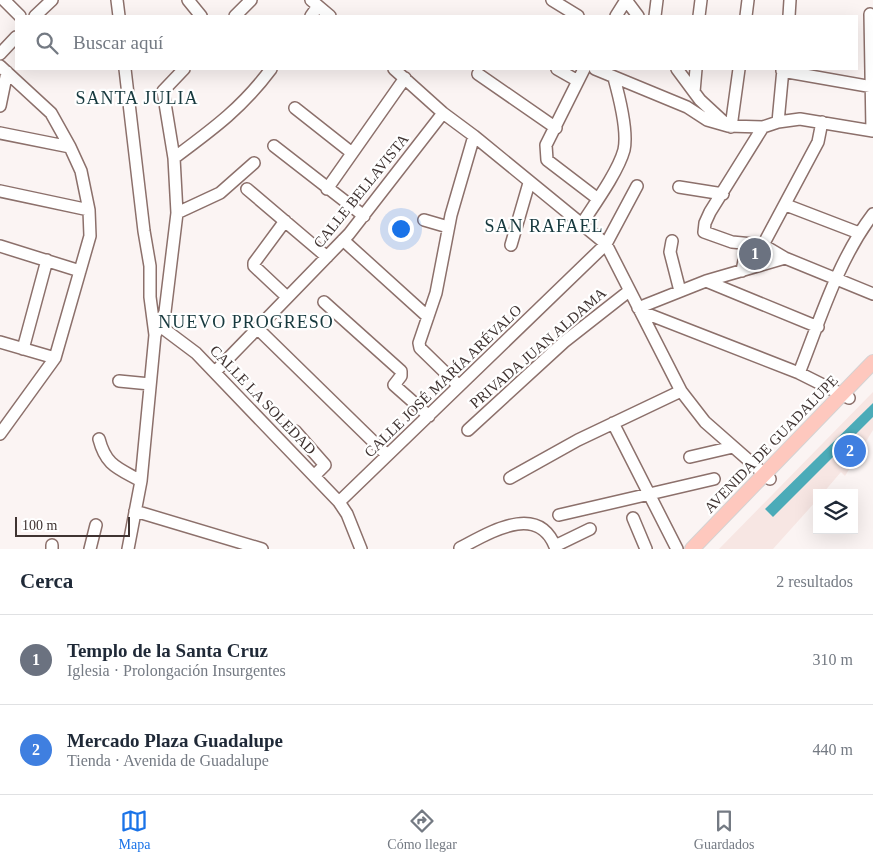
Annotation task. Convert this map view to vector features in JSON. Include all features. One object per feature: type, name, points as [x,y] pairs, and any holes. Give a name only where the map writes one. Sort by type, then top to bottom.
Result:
[{"type":"main road","name":"AVENIDA DE GUADALUPE","points":[[846,396],[873,362]]},
{"type":"main road","name":"AVENIDA DE GUADALUPE","points":[[692,549],[767,477],[846,396],[873,373]]},
{"type":"main road","name":"AVENIDA DE GUADALUPE","points":[[700,549],[730,522],[767,477]]},
{"type":"street","points":[[4,0],[19,15]]},
{"type":"street","points":[[36,15],[52,0]]},
{"type":"street","points":[[117,0],[119,15]]},
{"type":"street","points":[[188,0],[200,15]]},
{"type":"street","points":[[236,15],[251,0]]},
{"type":"street","points":[[552,0],[576,15]]},
{"type":"street","points":[[617,15],[626,0],[637,15]]},
{"type":"street","points":[[655,15],[657,0]]},
{"type":"street","points":[[699,15],[700,0]]},
{"type":"street","points":[[746,15],[748,0]]},
{"type":"street","points":[[789,15],[790,0]]},
{"type":"street","points":[[310,15],[314,3],[329,15]]},
{"type":"street","points":[[597,70],[687,107],[706,120],[730,127],[763,128],[790,119],[822,122],[872,131],[870,14]]},
{"type":"street","points":[[0,54],[15,38]]},
{"type":"street","points":[[0,106],[3,69]]},
{"type":"street","points":[[0,434],[55,358],[90,236],[89,210],[81,171],[70,147],[51,113],[3,69]]},
{"type":"street","points":[[125,70],[144,231],[150,266],[150,297],[158,330]]},
{"type":"street","points":[[128,549],[140,481],[150,384],[158,330],[165,312],[177,213],[174,158],[163,92],[183,70]]},
{"type":"street","points":[[174,158],[236,110],[250,96],[270,70]]},
{"type":"street","points":[[395,70],[442,113],[474,136],[529,183],[606,244],[681,391],[705,422],[767,477]]},
{"type":"street","points":[[559,70],[578,81]]},
{"type":"street","points":[[584,70],[546,145],[547,160],[598,199]]},
{"type":"street","points":[[678,70],[697,96],[730,127]]},
{"type":"street","points":[[687,107],[697,96],[696,70]]},
{"type":"street","points":[[730,127],[739,70]]},
{"type":"street","points":[[778,122],[782,70],[872,87]]},
{"type":"street","points":[[478,74],[556,128]]},
{"type":"street","points":[[327,189],[405,78]]},
{"type":"street","points":[[581,225],[598,199],[624,148],[623,110],[614,78]]},
{"type":"street","points":[[295,108],[352,152]]},
{"type":"street","name":"CALLE BELLAVISTA","points":[[215,372],[343,240],[364,216],[442,113]]},
{"type":"street","points":[[763,245],[818,142],[822,122]]},
{"type":"street","points":[[763,128],[710,212],[705,223],[704,232],[747,244],[763,245],[785,258],[873,294]]},
{"type":"street","points":[[0,132],[70,147]]},
{"type":"street","points":[[459,386],[420,348],[419,343],[436,293],[448,227],[474,136]]},
{"type":"street","points":[[274,146],[364,216]]},
{"type":"street","points":[[177,213],[220,193],[254,163]]},
{"type":"street","points":[[511,245],[529,183]]},
{"type":"street","name":"CALLE JOSÉ MARÍA ARÉVALO","points":[[339,502],[606,244],[637,186]]},
{"type":"street","points":[[679,187],[723,194]]},
{"type":"street","points":[[247,189],[327,257]]},
{"type":"street","points":[[0,191],[89,210]]},
{"type":"street","points":[[786,205],[859,233]]},
{"type":"street","points":[[799,373],[837,280],[859,233],[873,214]]},
{"type":"street","points":[[424,220],[448,227]]},
{"type":"street","points":[[285,221],[254,263],[254,266],[287,297]]},
{"type":"street","points":[[343,240],[428,317]]},
{"type":"street","points":[[672,240],[670,252],[680,291]]},
{"type":"street","points":[[742,271],[747,244]]},
{"type":"street","points":[[0,246],[80,271]]},
{"type":"street","points":[[639,309],[706,281],[785,258]]},
{"type":"street","points":[[23,349],[47,260]]},
{"type":"street","points":[[706,281],[818,327]]},
{"type":"street","name":"PRIVADA JUAN ALDAMA","points":[[468,430],[564,342],[629,291]]},
{"type":"street","points":[[324,302],[402,371],[401,376],[394,385],[429,416]]},
{"type":"street","points":[[639,309],[799,373],[846,396]]},
{"type":"street","points":[[257,328],[387,455]]},
{"type":"street","name":"CALLE LA SOLEDAD","points":[[158,330],[196,353],[339,502]]},
{"type":"street","points":[[0,342],[55,358]]},
{"type":"street","points":[[120,381],[150,384]]},
{"type":"street","points":[[510,478],[578,440],[681,391]]},
{"type":"street","points":[[613,423],[678,549]]},
{"type":"street","points":[[295,431],[325,465],[314,476]]},
{"type":"street","points":[[99,439],[103,455],[113,465],[140,481]]},
{"type":"street","points":[[690,457],[733,447]]},
{"type":"street","points":[[559,515],[648,492],[714,479]]},
{"type":"street","points":[[339,502],[347,514],[361,549]]},
{"type":"street","points":[[135,511],[262,549]]},
{"type":"street","points":[[633,518],[646,549]]},
{"type":"street","points":[[460,548],[504,526],[530,524],[542,529],[556,547],[590,529]]},
{"type":"street","points":[[90,549],[96,525]]},
{"type":"shaded area","points":[[873,392],[873,403],[765,509],[773,516],[873,417],[873,430],[845,476],[841,472],[826,489],[813,489],[813,504],[773,549],[719,549]]},
{"type":"water","points":[[873,403],[873,417],[773,517],[765,509]]},
{"type":"building","points":[[750,243],[761,248],[749,252]]},
{"type":"place","name":"Templo de la Santa Cruz","points":[[755,254]]},
{"type":"place","name":"Mercado Plaza Guadalupe","points":[[850,451]]},
{"type":"district","name":"SANTA JULIA","points":[[137,98]]},
{"type":"district","name":"SAN RAFAEL","points":[[544,226]]},
{"type":"district","name":"NUEVO PROGRESO","points":[[246,322]]}]
